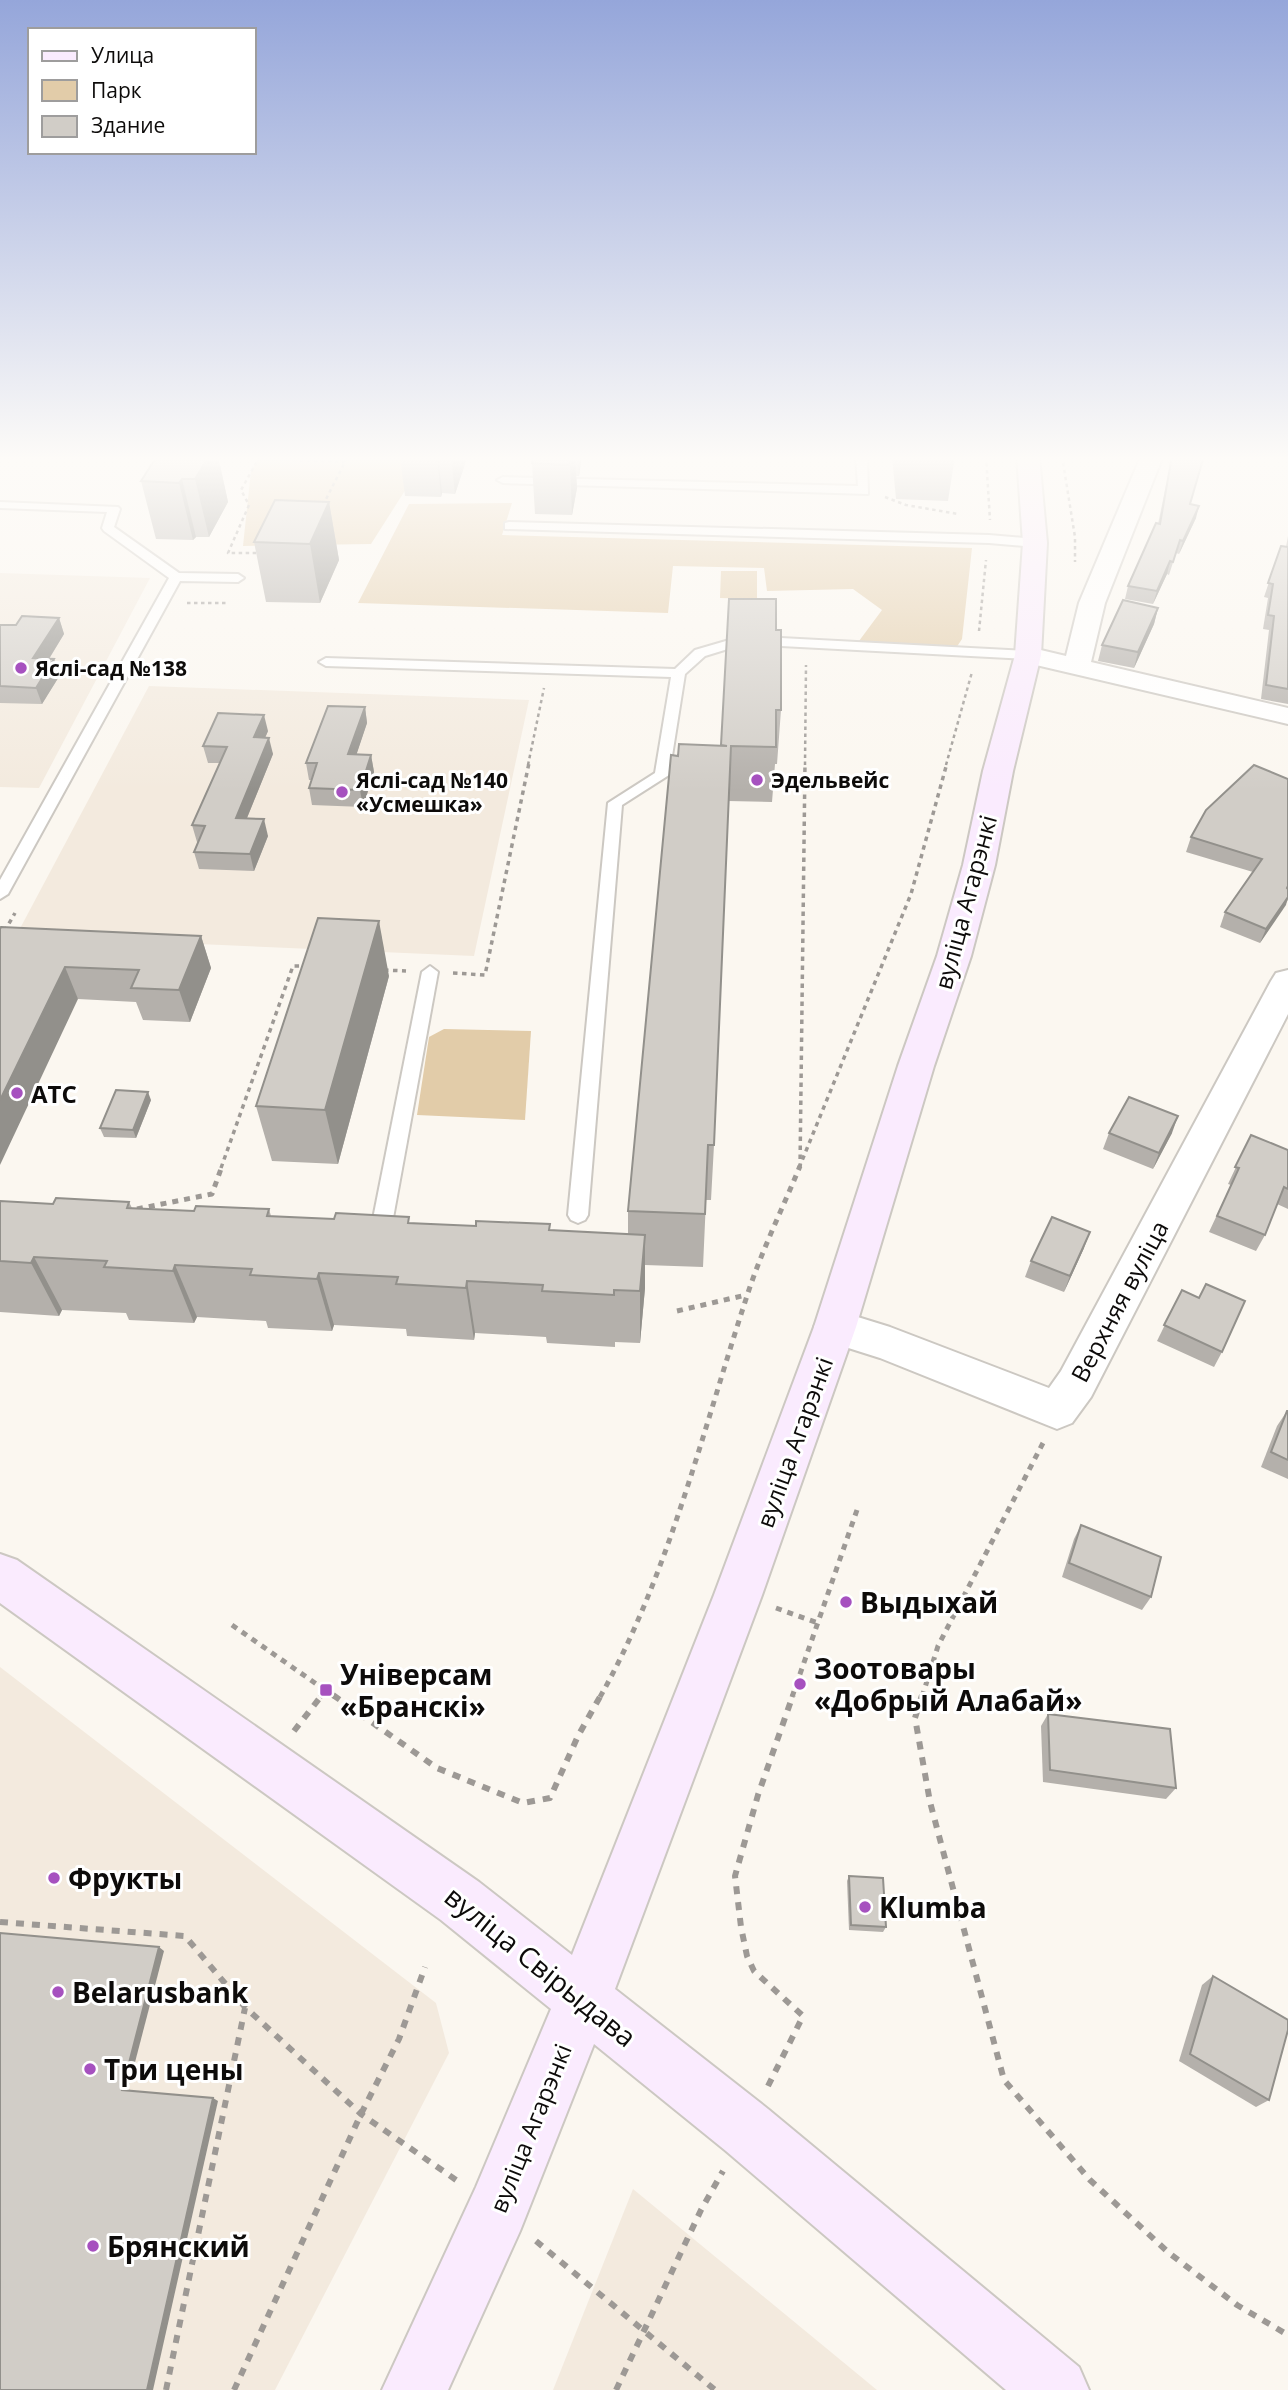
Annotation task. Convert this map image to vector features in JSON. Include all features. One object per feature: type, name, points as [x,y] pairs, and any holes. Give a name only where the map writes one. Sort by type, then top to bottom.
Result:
[{"type":"main road","name":"вуліца Агарэнкі","points":[[415,2390],[498,2209],[583,2000],[738,1595],[835,1327],[916,1066],[954,956],[979,864],[998,771],[1028,655],[1033,568]]},
{"type":"main road","name":"вуліца Свірыдава","points":[[0,1576],[269,1763],[460,1901],[747,2130],[1056,2390]]},
{"type":"street","points":[[1077,665],[1092,603],[1107,568]]},
{"type":"street","points":[[1028,655],[1288,716]]},
{"type":"street","name":"Верхняя вуліца","points":[[835,1327],[890,1344],[1057,1410],[1076,1384],[1288,981]]},
{"type":"lane","points":[[162,568],[176,578],[238,578]]},
{"type":"lane","points":[[0,894],[176,578]]},
{"type":"lane","points":[[578,1214],[615,803],[662,775],[678,673],[700,653],[743,640],[1028,655]]},
{"type":"lane","points":[[326,662],[678,673]]},
{"type":"lane","points":[[381,1229],[430,972]]},
{"type":"path","points":[[232,1625],[437,1768],[523,1803],[550,1798],[579,1735],[625,1651],[676,1517],[747,1295],[911,894],[977,652],[986,568]]},
{"type":"path","points":[[1075,568],[1075,574]]},
{"type":"path","points":[[177,604],[236,603]]},
{"type":"path","points":[[800,1168],[806,664]]},
{"type":"path","points":[[375,970],[485,975],[548,670]]},
{"type":"path","points":[[0,939],[18,907]]},
{"type":"path","points":[[124,1212],[212,1194],[293,966],[306,966]]},
{"type":"path","points":[[677,1311],[747,1295]]},
{"type":"path","points":[[1057,1410],[938,1646],[915,1718],[930,1802],[1004,2080],[1090,2180],[1169,2253],[1237,2305],[1288,2335]]},
{"type":"path","points":[[617,2390],[701,2210],[747,2130],[803,2016],[754,1971],[747,1956],[741,1927],[735,1876],[758,1795],[857,1510]]},
{"type":"path","points":[[269,1763],[326,1690]]},
{"type":"path","points":[[0,1922],[185,1936],[245,2007],[166,2390]]},
{"type":"path","points":[[234,2390],[361,2114],[399,2039],[425,1967]]},
{"type":"shaded area","points":[[0,573],[150,578],[39,788],[0,787]]},
{"type":"shaded area","points":[[149,686],[529,700],[474,956],[16,936]]},
{"type":"shaded area","points":[[0,1667],[436,2003],[449,2053],[275,2390],[0,2390]]},
{"type":"shaded area","points":[[633,2189],[877,2390],[553,2390]]},
{"type":"green space","points":[[376,568],[673,568],[668,613],[358,603]]},
{"type":"green space","points":[[743,568],[970,568],[962,639],[954,651],[859,641],[882,610],[853,589],[767,591],[764,568]]},
{"type":"green space","points":[[721,571],[757,571],[757,599],[720,598]]},
{"type":"green space","points":[[444,1029],[531,1031],[525,1120],[417,1115],[429,1037]]},
{"type":"building","points":[[1136,568],[1167,568],[1157,591],[1128,586]]},
{"type":"building","points":[[1273,568],[1288,568],[1288,689],[1266,685],[1274,616],[1268,615],[1273,584],[1268,583]]},
{"type":"building","points":[[729,599],[776,599],[776,630],[781,630],[781,710],[776,710],[776,747],[731,746],[714,1145],[708,1145],[705,1214],[628,1211],[671,755],[678,756],[679,744],[727,746],[721,745]]},
{"type":"building","points":[[1123,600],[1158,608],[1138,652],[1102,645]]},
{"type":"building","points":[[22,616],[59,618],[33,658],[54,659],[36,688],[0,686],[0,625],[16,625]]},
{"type":"building","points":[[328,706],[365,707],[348,754],[371,755],[360,790],[309,788],[317,763],[306,763]]},
{"type":"building","points":[[218,713],[264,715],[254,737],[269,738],[236,818],[264,819],[250,854],[194,852],[205,826],[192,825],[227,747],[203,746]]},
{"type":"building","points":[[1254,765],[1288,779],[1288,897],[1266,929],[1225,912],[1262,859],[1191,837],[1206,810]]},
{"type":"building","points":[[318,918],[379,921],[325,1110],[256,1106]]},
{"type":"building","points":[[1,927],[201,936],[179,990],[131,988],[139,970],[65,967],[0,1100]]},
{"type":"building","points":[[116,1090],[148,1092],[133,1130],[100,1128]]},
{"type":"building","points":[[1129,1097],[1178,1116],[1159,1153],[1109,1133]]},
{"type":"building","points":[[1251,1135],[1288,1150],[1288,1189],[1284,1187],[1265,1235],[1217,1216],[1239,1168],[1235,1167]]},
{"type":"building","points":[[56,1198],[129,1202],[127,1208],[194,1211],[196,1206],[269,1209],[267,1216],[334,1219],[336,1213],[409,1217],[408,1223],[476,1226],[476,1221],[550,1224],[549,1230],[645,1235],[640,1291],[614,1290],[614,1295],[542,1291],[543,1285],[467,1281],[466,1288],[396,1284],[398,1277],[319,1273],[317,1279],[250,1275],[252,1269],[175,1265],[173,1271],[104,1267],[107,1261],[34,1257],[31,1263],[0,1261],[0,1201],[53,1204]]},
{"type":"building","points":[[1052,1217],[1090,1232],[1070,1276],[1031,1261]]},
{"type":"building","points":[[1206,1284],[1245,1301],[1222,1352],[1164,1325],[1182,1290],[1199,1298]]},
{"type":"building","points":[[1288,1411],[1288,1460],[1271,1452]]},
{"type":"building","points":[[1081,1525],[1161,1557],[1151,1597],[1069,1563]]},
{"type":"building","points":[[1048,1714],[1170,1729],[1176,1788],[1050,1770]]},
{"type":"building","name":"Klumba","points":[[849,1876],[883,1878],[886,1927],[851,1925]]},
{"type":"building","name":"Брянский","points":[[0,1933],[159,1947],[122,2090],[213,2098],[147,2390],[0,2390]]},
{"type":"building","points":[[1213,1976],[1288,2020],[1288,2030],[1269,2100],[1190,2054]]},
{"type":"place","name":"Яслі-сад №138","points":[[21,668]]},
{"type":"place","name":"Эдельвейс","points":[[757,780]]},
{"type":"place","name":"Яслі-сад №140 «Усмешка»","points":[[342,792]]},
{"type":"place","name":"АТС","points":[[17,1093]]},
{"type":"place","name":"Выдыхай","points":[[846,1602]]},
{"type":"place","name":"Зоотовары «Добрый Алабай»","points":[[800,1684]]},
{"type":"place","name":"Універсам «Бранскі»","points":[[326,1690]]},
{"type":"place","name":"Фрукты","points":[[54,1878]]},
{"type":"place","name":"Klumba","points":[[865,1907]]},
{"type":"place","name":"Belarusbank","points":[[58,1992]]},
{"type":"place","name":"Три цены","points":[[90,2069]]},
{"type":"place","name":"Брянский","points":[[93,2246]]}]
